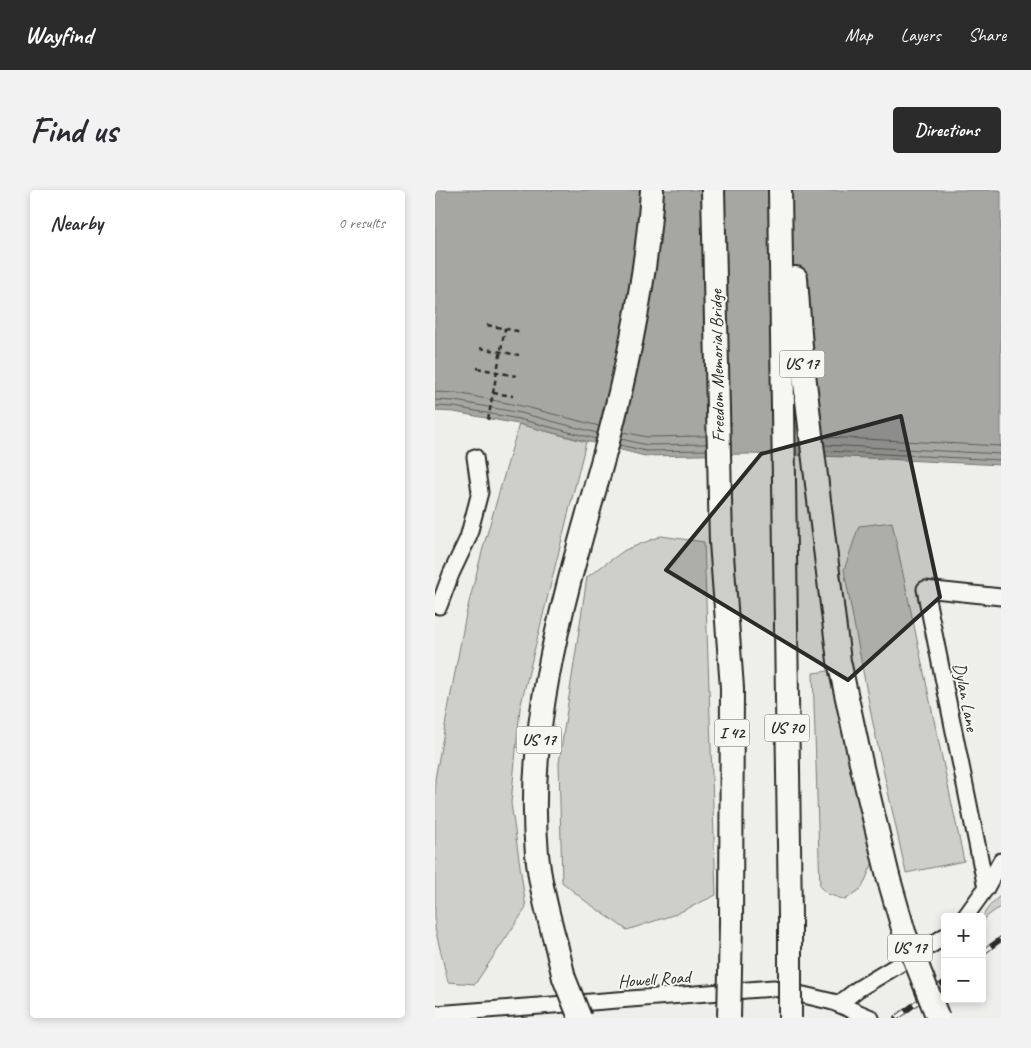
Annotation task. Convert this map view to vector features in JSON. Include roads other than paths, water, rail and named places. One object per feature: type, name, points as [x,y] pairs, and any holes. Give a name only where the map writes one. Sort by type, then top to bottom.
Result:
[{"type":"highway","name":"US 17","points":[[580,1018],[564,978],[545,907],[537,854],[536,767],[544,701],[554,649],[580,538],[607,444],[625,371],[640,298],[650,226],[652,190]]},
{"type":"highway","name":"Freedom Memorial Bridge","points":[[713,190],[721,542],[732,688],[729,1018]]},
{"type":"highway","name":"US 70","points":[[780,190],[786,540],[790,917],[789,1018]]},
{"type":"highway","name":"US 17","points":[[790,190],[801,347],[839,661],[888,876],[904,932],[937,1018]]},
{"type":"street","points":[[437,606],[469,538],[480,492],[475,457]]},
{"type":"street","name":"Dylan Lane","points":[[986,888],[925,589],[1001,596]]},
{"type":"street","points":[[968,913],[986,888],[1001,861]]},
{"type":"street","points":[[839,1004],[858,989],[941,939]]},
{"type":"street","name":"Howell Road","points":[[435,1014],[774,988],[839,1004],[871,1018]]},
{"type":"water","points":[[435,190],[1001,190],[1001,465],[749,454],[645,456],[518,424],[454,412],[435,411]]},
{"type":"railway","points":[[986,950],[1001,939]]},
{"type":"railway","points":[[896,1018],[941,985]]}]
